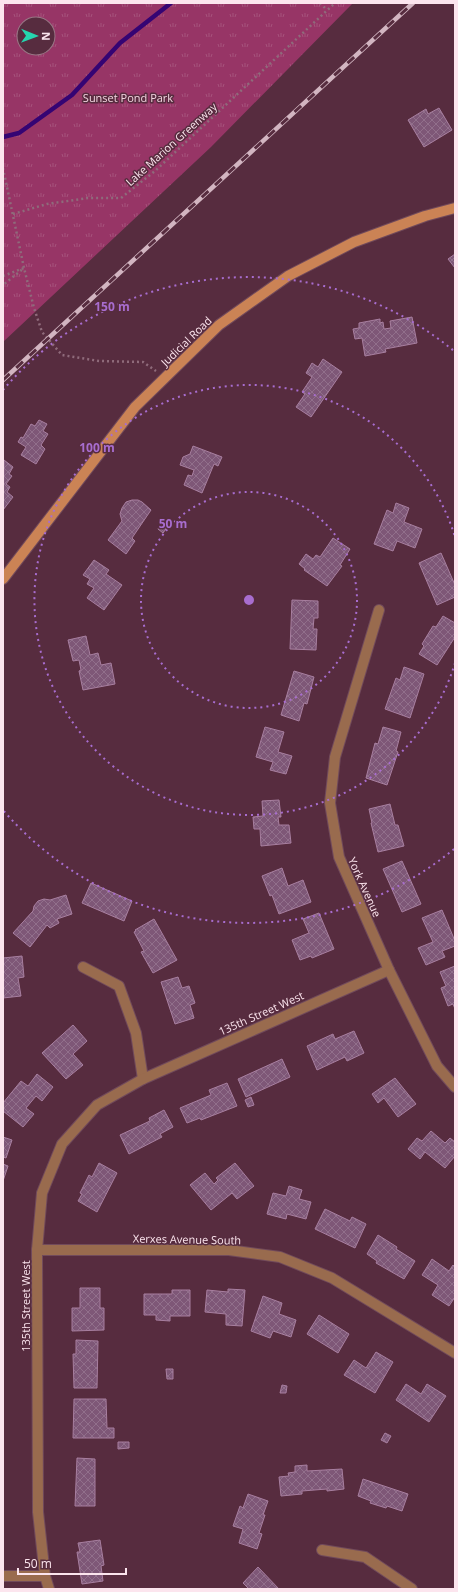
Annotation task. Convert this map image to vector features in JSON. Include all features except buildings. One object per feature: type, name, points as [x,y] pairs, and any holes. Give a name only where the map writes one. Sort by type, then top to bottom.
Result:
[{"type":"street","name":"Judicial Road","points":[[3,579],[135,407],[219,325],[288,276],[354,242],[425,216],[455,208]]},
{"type":"street","name":"York Avenue","points":[[379,610],[335,757],[330,803],[339,857],[389,970],[437,1066],[455,1087]]},
{"type":"street","points":[[83,967],[120,986],[136,1033],[143,1078]]},
{"type":"street","name":"135th Street West","points":[[48,1589],[45,1576],[38,1512],[37,1250],[42,1193],[62,1144],[97,1105],[143,1078],[389,970]]},
{"type":"street","name":"Xerxes Avenue South","points":[[37,1250],[229,1250],[280,1257],[332,1278],[455,1353]]},
{"type":"street","points":[[322,1550],[365,1556],[412,1589]]},
{"type":"street","points":[[3,1576],[45,1576]]},
{"type":"path","points":[[320,3],[327,10]]},
{"type":"path","name":"Lake Marion Greenway","points":[[13,214],[47,204],[88,198],[121,198],[156,171],[335,3]]},
{"type":"path","points":[[3,168],[24,268],[34,308],[42,332],[62,355],[99,361],[143,362],[166,377]]},
{"type":"path","points":[[3,276],[24,268]]},
{"type":"path","points":[[3,285],[24,268]]},
{"type":"green space","name":"Sunset Pond Park","points":[[3,3],[353,3],[211,147],[3,342]]},
{"type":"waterway","points":[[3,137],[19,133],[72,95],[120,43],[171,3]]},
{"type":"railway","points":[[3,380],[413,3]]}]
